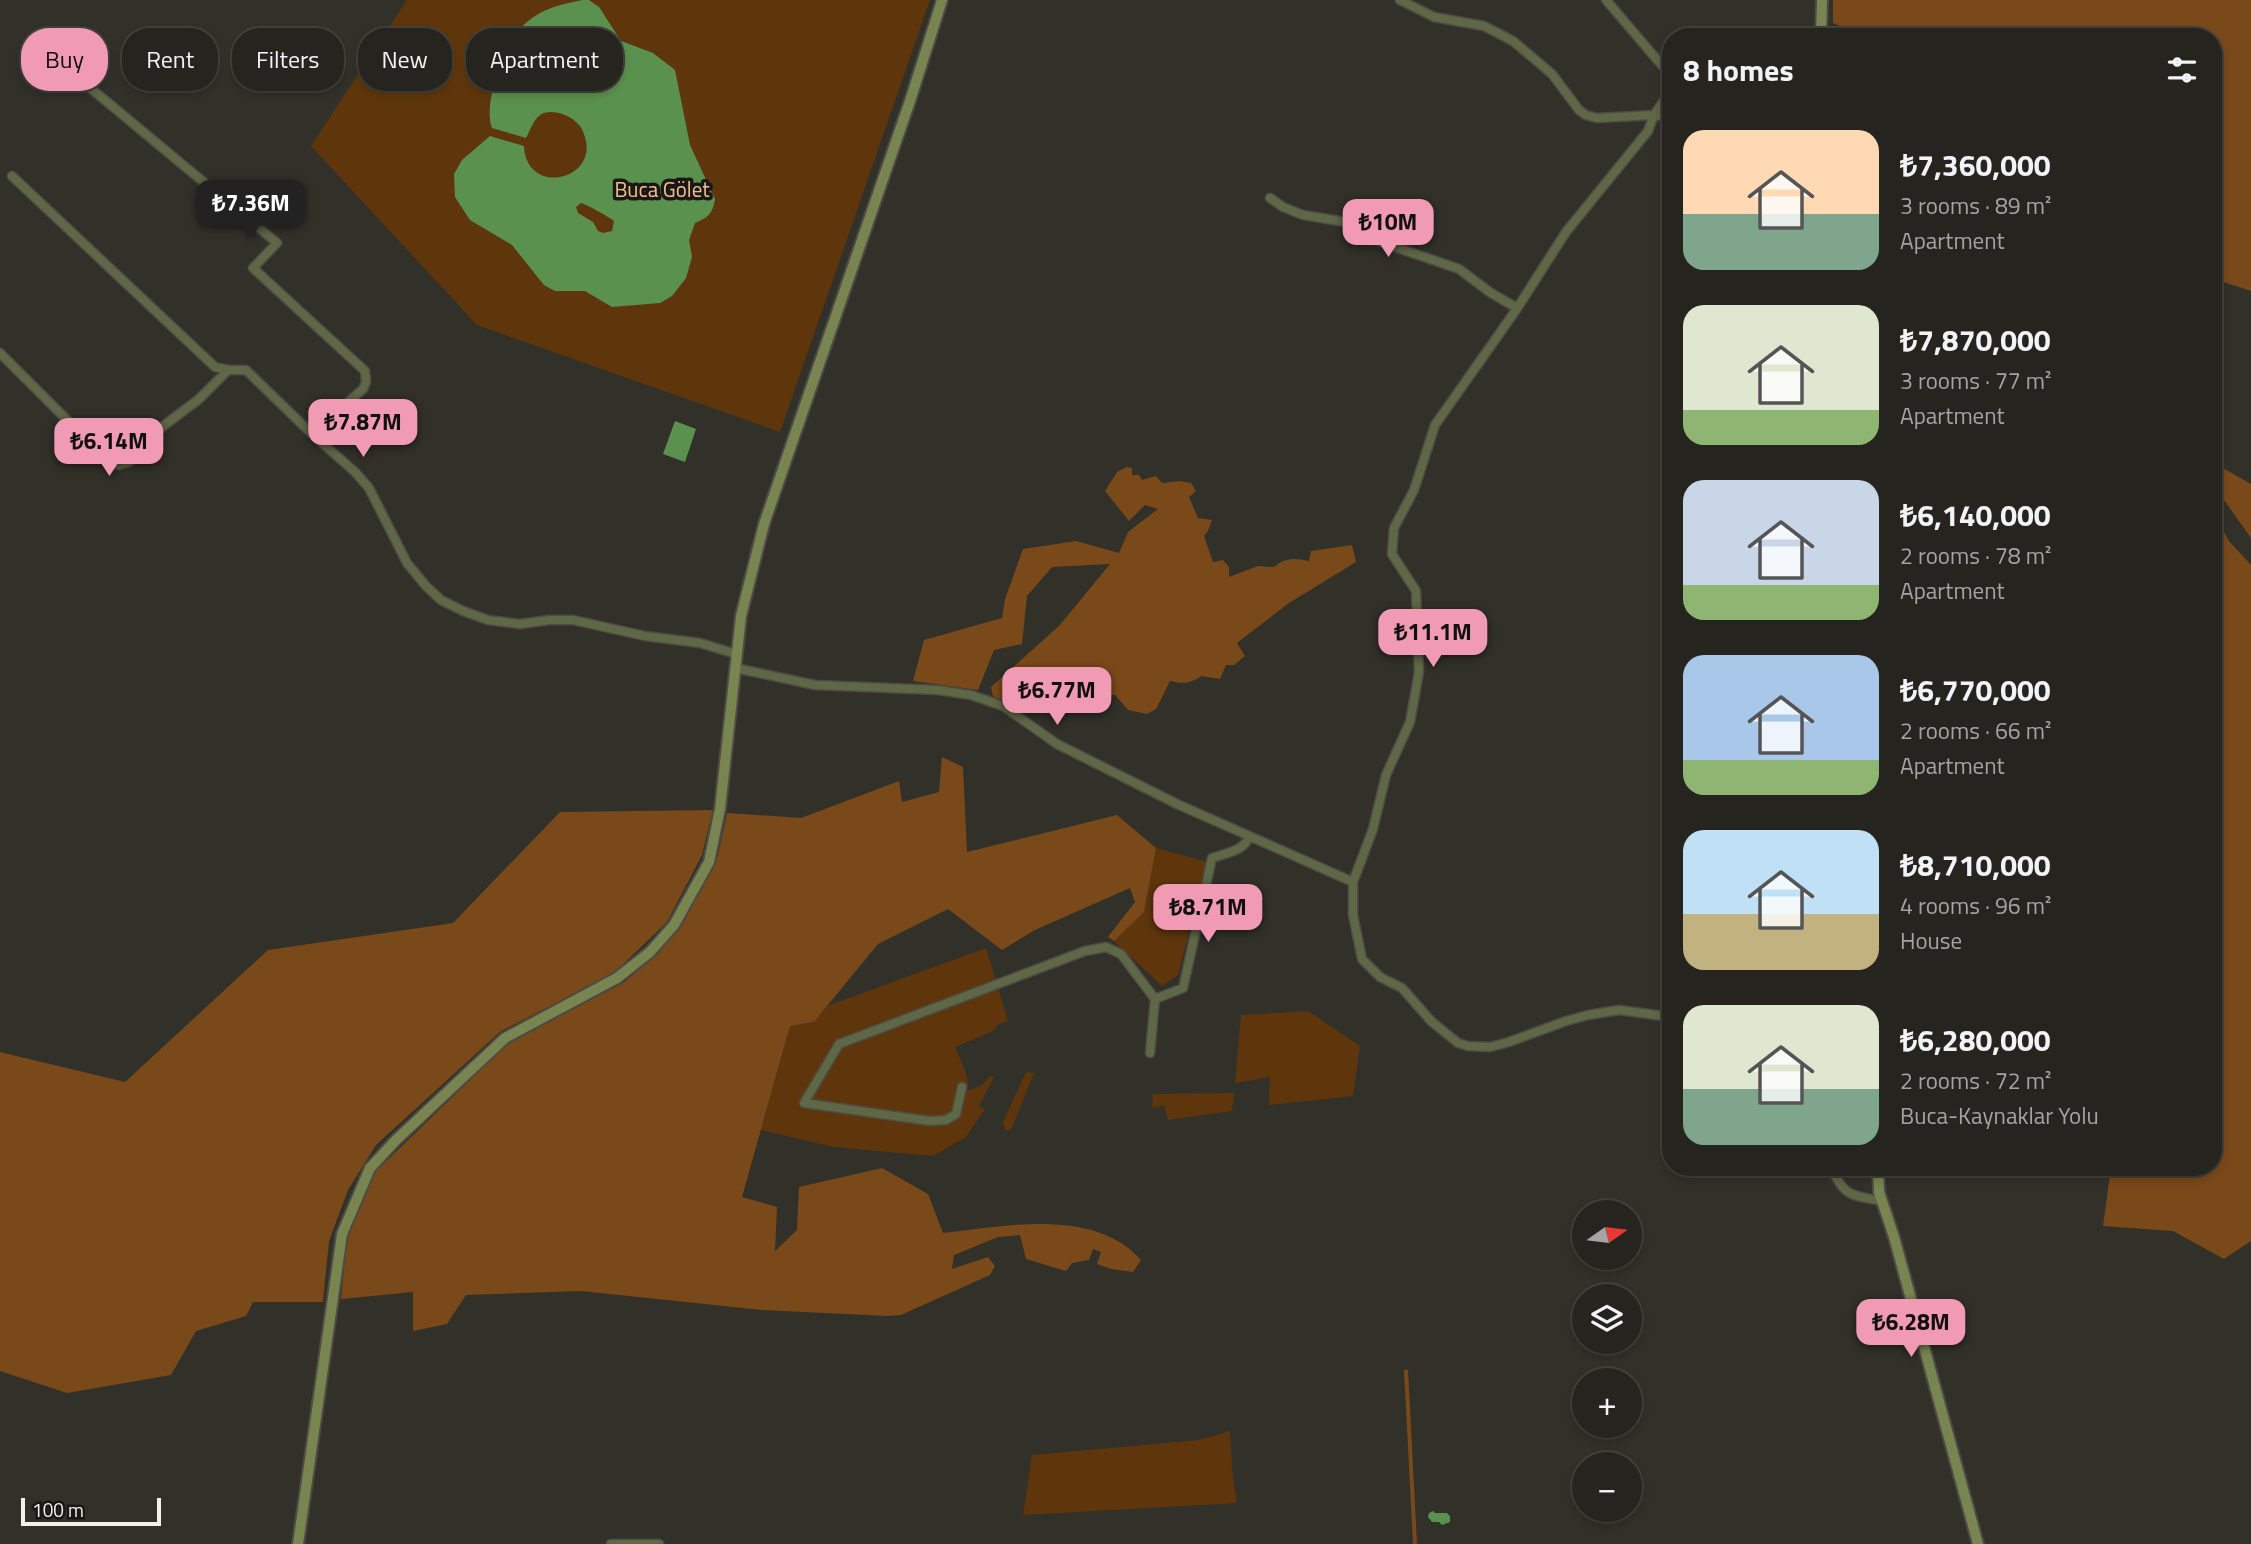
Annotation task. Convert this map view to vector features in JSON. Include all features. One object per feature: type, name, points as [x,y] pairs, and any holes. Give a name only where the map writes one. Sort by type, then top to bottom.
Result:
[{"type":"street","points":[[298,1544],[342,1234],[370,1168],[396,1140],[505,1038],[617,978],[650,953],[674,925],[709,862],[720,809],[741,616],[764,524],[943,0]]},
{"type":"street","points":[[1400,0],[1434,17],[1484,26],[1514,41],[1552,74],[1586,115],[1597,118],[1662,116]]},
{"type":"street","points":[[1606,0],[1662,65]]},
{"type":"street","points":[[1822,0],[1822,28]]},
{"type":"street","points":[[94,91],[277,243],[253,268],[365,371],[366,382],[363,388],[312,434]]},
{"type":"street","points":[[1662,103],[1648,131],[1566,232],[1517,308],[1435,425],[1414,490],[1394,528],[1392,554],[1416,591],[1419,672],[1410,722],[1386,775],[1373,829],[1353,882],[1353,915],[1363,959],[1380,977],[1402,988],[1431,1021],[1458,1042],[1468,1046],[1490,1047],[1566,1021],[1619,1010],[1662,1016]]},
{"type":"street","points":[[12,176],[215,367],[246,370],[355,471],[369,488],[407,563],[441,600],[488,620],[520,624],[573,620],[645,636],[699,643],[737,654]]},
{"type":"street","points":[[1270,198],[1303,215],[1346,222],[1372,239],[1459,269],[1517,308]]},
{"type":"street","points":[[0,353],[110,463],[119,465],[128,462],[162,427],[199,399],[229,370]]},
{"type":"street","points":[[735,668],[815,685],[938,690],[971,695],[1003,706],[1057,744],[1177,804],[1353,882]]},
{"type":"street","points":[[1155,999],[1183,988],[1212,858],[1242,848],[1249,836]]},
{"type":"street","points":[[962,1087],[956,1114],[946,1120],[930,1121],[804,1103],[839,1044],[1085,951],[1106,947],[1121,954],[1155,999],[1150,1053]]},
{"type":"street","points":[[1834,1176],[1839,1186],[1849,1195],[1882,1201]]},
{"type":"street","points":[[1878,1176],[1879,1192],[1894,1237],[1978,1544]]},
{"type":"street","points":[[611,1544],[659,1544]]},
{"type":"green space","name":"Buca Gölet","points":[[407,0],[930,0],[780,432],[477,325],[311,146],[358,75],[358,91],[452,91],[452,28],[389,28]]},
{"type":"green space","points":[[1156,848],[1207,862],[1178,975],[1162,986],[1114,941],[1144,911]]},
{"type":"green space","points":[[986,948],[1008,1021],[999,1024],[993,1031],[955,1047],[966,1074],[967,1091],[982,1085],[990,1076],[994,1077],[979,1106],[985,1109],[966,1137],[933,1156],[834,1147],[761,1130],[790,1026],[814,1022],[827,1006]]},
{"type":"green space","points":[[1308,1011],[1360,1046],[1353,1096],[1269,1105],[1270,1077],[1235,1083],[1241,1015]]},
{"type":"green space","points":[[1026,1072],[1034,1073],[1011,1130],[1005,1130],[1003,1122]]},
{"type":"green space","points":[[1234,1093],[1232,1111],[1168,1120],[1164,1105],[1152,1108],[1153,1094]]},
{"type":"green space","points":[[1230,1431],[1237,1503],[1023,1515],[1032,1455],[1199,1440]]},
{"type":"shaded area","points":[[589,0],[599,7],[613,28],[521,28],[540,13],[553,7]]},
{"type":"shaded area","points":[[1833,0],[2251,0],[2251,291],[2222,282],[2222,28],[1844,28],[1833,23]]},
{"type":"shaded area","points":[[623,42],[653,53],[675,70],[690,145],[715,199],[709,214],[695,223],[689,240],[692,257],[686,278],[672,296],[660,303],[612,307],[585,291],[555,291],[544,285],[512,245],[470,220],[455,197],[454,174],[462,160],[490,136],[524,146],[528,162],[536,172],[547,177],[570,174],[580,166],[586,155],[584,133],[573,119],[559,113],[544,113],[534,123],[526,138],[492,128],[490,103],[492,91],[623,91]],"holes":[[[581,203],[614,221],[612,231],[598,231],[593,222],[578,213],[576,207]]]},
{"type":"shaded area","points":[[675,421],[696,429],[685,462],[663,454]]},
{"type":"shaded area","points":[[1127,467],[1132,468],[1132,475],[1139,475],[1142,480],[1156,476],[1162,483],[1191,483],[1196,491],[1189,497],[1198,518],[1212,520],[1204,536],[1213,562],[1223,560],[1229,567],[1229,577],[1258,566],[1274,567],[1287,560],[1309,561],[1311,551],[1352,545],[1356,562],[1289,603],[1237,643],[1245,656],[1234,665],[1226,665],[1220,679],[1201,676],[1186,683],[1170,681],[1156,709],[1147,714],[1128,710],[1115,695],[1038,697],[1015,706],[993,696],[991,687],[1059,626],[1110,564],[1052,567],[1027,596],[1022,644],[994,650],[978,690],[913,681],[924,640],[1002,618],[1005,599],[1023,549],[1076,541],[1119,553],[1128,532],[1158,509],[1145,505],[1129,521],[1105,491],[1117,472]]},
{"type":"shaded area","points":[[2222,468],[2251,484],[2251,538],[2222,497]]},
{"type":"shaded area","points":[[2222,528],[2229,541],[2251,565],[2251,1241],[2224,1259],[2173,1231],[2103,1226],[2110,1176],[2222,1176]]},
{"type":"shaded area","points":[[942,757],[963,767],[967,852],[1117,815],[1156,848],[1144,912],[1114,941],[1108,937],[1135,902],[1130,888],[1035,930],[1002,950],[948,909],[878,944],[814,1022],[790,1026],[742,1197],[777,1207],[775,1251],[797,1230],[799,1187],[882,1168],[928,1194],[943,1233],[1021,1224],[1074,1226],[1099,1232],[1122,1243],[1141,1260],[1133,1272],[1097,1264],[1101,1252],[1093,1249],[1089,1260],[1072,1263],[1066,1271],[1026,1259],[1020,1235],[998,1237],[954,1255],[952,1269],[988,1257],[995,1266],[990,1275],[901,1315],[762,1310],[581,1291],[466,1295],[447,1324],[413,1331],[413,1292],[341,1299],[348,1228],[375,1172],[508,1043],[623,983],[659,953],[698,896],[718,855],[727,813],[801,818],[899,781],[902,802],[939,792]]},
{"type":"shaded area","points":[[713,810],[702,855],[667,922],[613,974],[501,1031],[376,1145],[348,1190],[329,1241],[323,1302],[253,1302],[246,1316],[196,1331],[171,1375],[67,1393],[0,1371],[0,1052],[125,1082],[268,950],[453,923],[560,812]]},
{"type":"shaded area","points":[[1404,1370],[1408,1370],[1417,1544],[1413,1544]]},
{"type":"shaded area","points":[[1433,1511],[1447,1513],[1450,1522],[1442,1525],[1432,1522],[1428,1517]]}]
